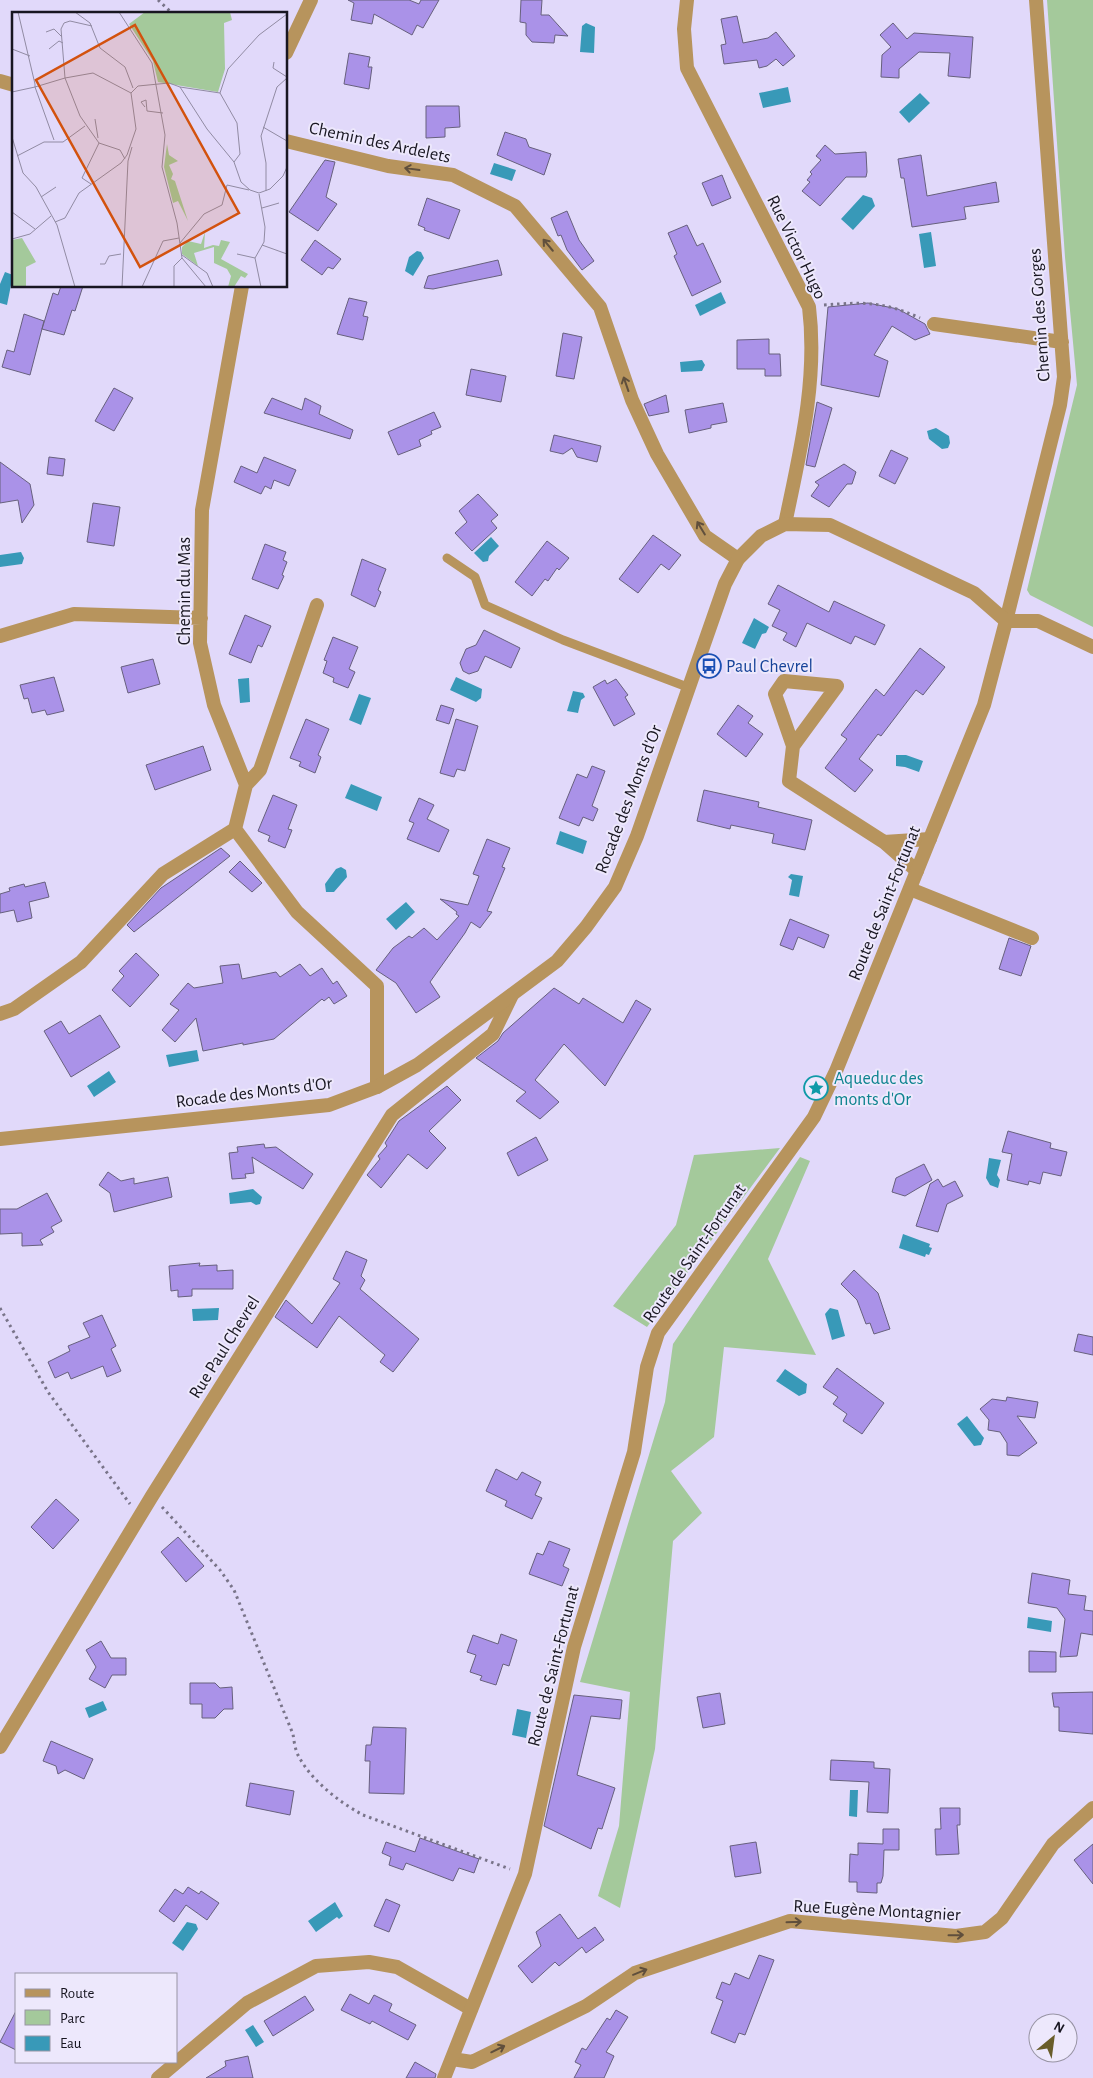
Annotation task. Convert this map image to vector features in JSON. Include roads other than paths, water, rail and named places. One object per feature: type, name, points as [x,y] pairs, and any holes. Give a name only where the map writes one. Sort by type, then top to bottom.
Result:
[{"type":"street","points":[[288,49],[311,0]]},
{"type":"street","name":"Rue Victor Hugo","points":[[687,0],[684,30],[687,68],[809,307],[812,332],[812,373],[802,445],[785,524]]},
{"type":"street","name":"Chemin des Gorges","points":[[1006,621],[1060,405],[1064,377],[1036,0]]},
{"type":"street","points":[[0,80],[12,84]]},
{"type":"street","name":"Chemin des Ardelets","points":[[288,141],[388,166],[452,175],[515,206],[600,307],[632,400],[657,454],[705,536],[738,559]]},
{"type":"street","name":"Chemin du Mas","points":[[242,288],[202,510],[200,643],[214,705],[246,785]]},
{"type":"street","points":[[934,324],[1062,342]]},
{"type":"street","name":"Rocade des Monts d'Or","points":[[0,1139],[329,1105],[377,1087],[416,1065],[557,961],[586,928],[615,887],[638,836],[725,584],[738,559],[761,536],[785,524],[830,525],[974,593],[1006,621]]},
{"type":"street","points":[[0,1014],[14,1009],[81,962],[162,874],[235,829],[246,785],[260,770],[317,605]]},
{"type":"street","points":[[0,636],[74,614],[200,618]]},
{"type":"street","points":[[1006,621],[1038,621],[1093,647]]},
{"type":"street","name":"Route de Saint-Fortunat","points":[[444,2078],[525,1874],[574,1646],[634,1452],[647,1367],[658,1333],[814,1117],[836,1071],[984,705],[1006,621]]},
{"type":"street","points":[[793,746],[837,686],[784,681],[775,694],[793,746],[789,780],[884,842],[917,871]]},
{"type":"street","points":[[235,829],[297,912],[377,986],[377,1087]]},
{"type":"street","points":[[884,842],[930,839]]},
{"type":"street","points":[[910,889],[1032,938]]},
{"type":"street","name":"Rue Paul Chevrel","points":[[0,1747],[139,1516],[392,1115],[492,1034],[512,994]]},
{"type":"street","name":"Rue Eugène Montagnier","points":[[452,2059],[472,2062],[586,2006],[635,1973],[790,1921],[956,1936],[985,1932],[1002,1918],[1053,1844],[1093,1808]]},
{"type":"street","points":[[178,2061],[247,2003],[316,1966],[369,1962],[397,1967],[471,2009]]},
{"type":"street","points":[[158,2078],[176,2063]]},
{"type":"lane","points":[[447,558],[475,577],[485,605],[563,640],[690,688]]},
{"type":"water","points":[[586,23],[595,27],[594,53],[580,52],[582,26]]},
{"type":"water","points":[[788,87],[791,102],[763,108],[759,93]]},
{"type":"water","points":[[920,93],[930,103],[909,123],[899,112]]},
{"type":"water","points":[[494,163],[516,170],[512,181],[490,174]]},
{"type":"water","points":[[863,195],[872,198],[875,206],[853,230],[841,219]]},
{"type":"water","points":[[931,232],[936,266],[924,268],[919,234]]},
{"type":"water","points":[[417,251],[421,252],[424,258],[413,276],[405,271],[409,257]]},
{"type":"water","points":[[5,272],[12,275],[7,305],[0,303],[0,284]]},
{"type":"water","points":[[721,292],[726,303],[700,316],[695,305]]},
{"type":"water","points":[[702,360],[705,365],[702,371],[681,372],[680,362]]},
{"type":"water","points":[[936,428],[949,436],[950,443],[948,448],[942,449],[929,439],[927,431]]},
{"type":"water","points":[[491,537],[499,546],[489,556],[488,561],[483,562],[474,553]]},
{"type":"water","points":[[21,552],[24,558],[22,564],[0,567],[0,555]]},
{"type":"water","points":[[754,618],[769,627],[766,633],[762,634],[755,649],[742,643]]},
{"type":"water","points":[[456,677],[482,689],[481,698],[476,702],[450,690]]},
{"type":"water","points":[[249,678],[250,702],[240,703],[238,679]]},
{"type":"water","points":[[573,691],[583,693],[585,697],[581,700],[578,713],[567,711]]},
{"type":"water","points":[[359,694],[371,698],[361,725],[349,720]]},
{"type":"water","points":[[896,755],[906,755],[923,761],[919,772],[896,766]]},
{"type":"water","points":[[351,784],[382,797],[377,811],[345,798]]},
{"type":"water","points":[[560,831],[587,841],[583,854],[556,844]]},
{"type":"water","points":[[341,867],[346,870],[347,877],[334,892],[326,892],[325,884],[336,869]]},
{"type":"water","points":[[791,874],[803,876],[799,897],[789,895],[792,880],[788,877]]},
{"type":"water","points":[[406,902],[415,912],[396,930],[386,919]]},
{"type":"water","points":[[197,1050],[199,1061],[169,1067],[166,1055]]},
{"type":"water","points":[[109,1071],[116,1082],[94,1097],[87,1086]]},
{"type":"water","points":[[989,1158],[1001,1160],[997,1175],[1000,1180],[998,1188],[990,1185],[986,1178]]},
{"type":"water","points":[[253,1189],[262,1197],[260,1204],[256,1205],[251,1202],[230,1204],[229,1193]]},
{"type":"water","points":[[903,1234],[930,1244],[929,1247],[932,1248],[929,1255],[926,1254],[925,1257],[899,1248]]},
{"type":"water","points":[[219,1308],[218,1320],[193,1321],[192,1309]]},
{"type":"water","points":[[830,1308],[838,1310],[845,1336],[832,1340],[825,1314]]},
{"type":"water","points":[[785,1369],[807,1384],[806,1393],[799,1396],[776,1381]]},
{"type":"water","points":[[967,1416],[984,1438],[981,1445],[974,1446],[957,1424]]},
{"type":"water","points":[[1028,1617],[1052,1621],[1051,1632],[1027,1628]]},
{"type":"water","points":[[103,1701],[107,1710],[89,1718],[85,1708]]},
{"type":"water","points":[[517,1709],[531,1712],[526,1738],[512,1735]]},
{"type":"water","points":[[850,1790],[858,1790],[857,1817],[849,1816]]},
{"type":"water","points":[[335,1902],[343,1916],[339,1919],[337,1917],[316,1932],[308,1921]]},
{"type":"water","points":[[187,1922],[196,1924],[198,1929],[183,1951],[172,1943]]},
{"type":"water","points":[[253,2025],[264,2042],[256,2047],[245,2030]]},
{"type":"place","name":"Paul Chevrel","points":[[709,666]]},
{"type":"place","name":"Aqueduc des monts d'Or","points":[[816,1088]]}]
